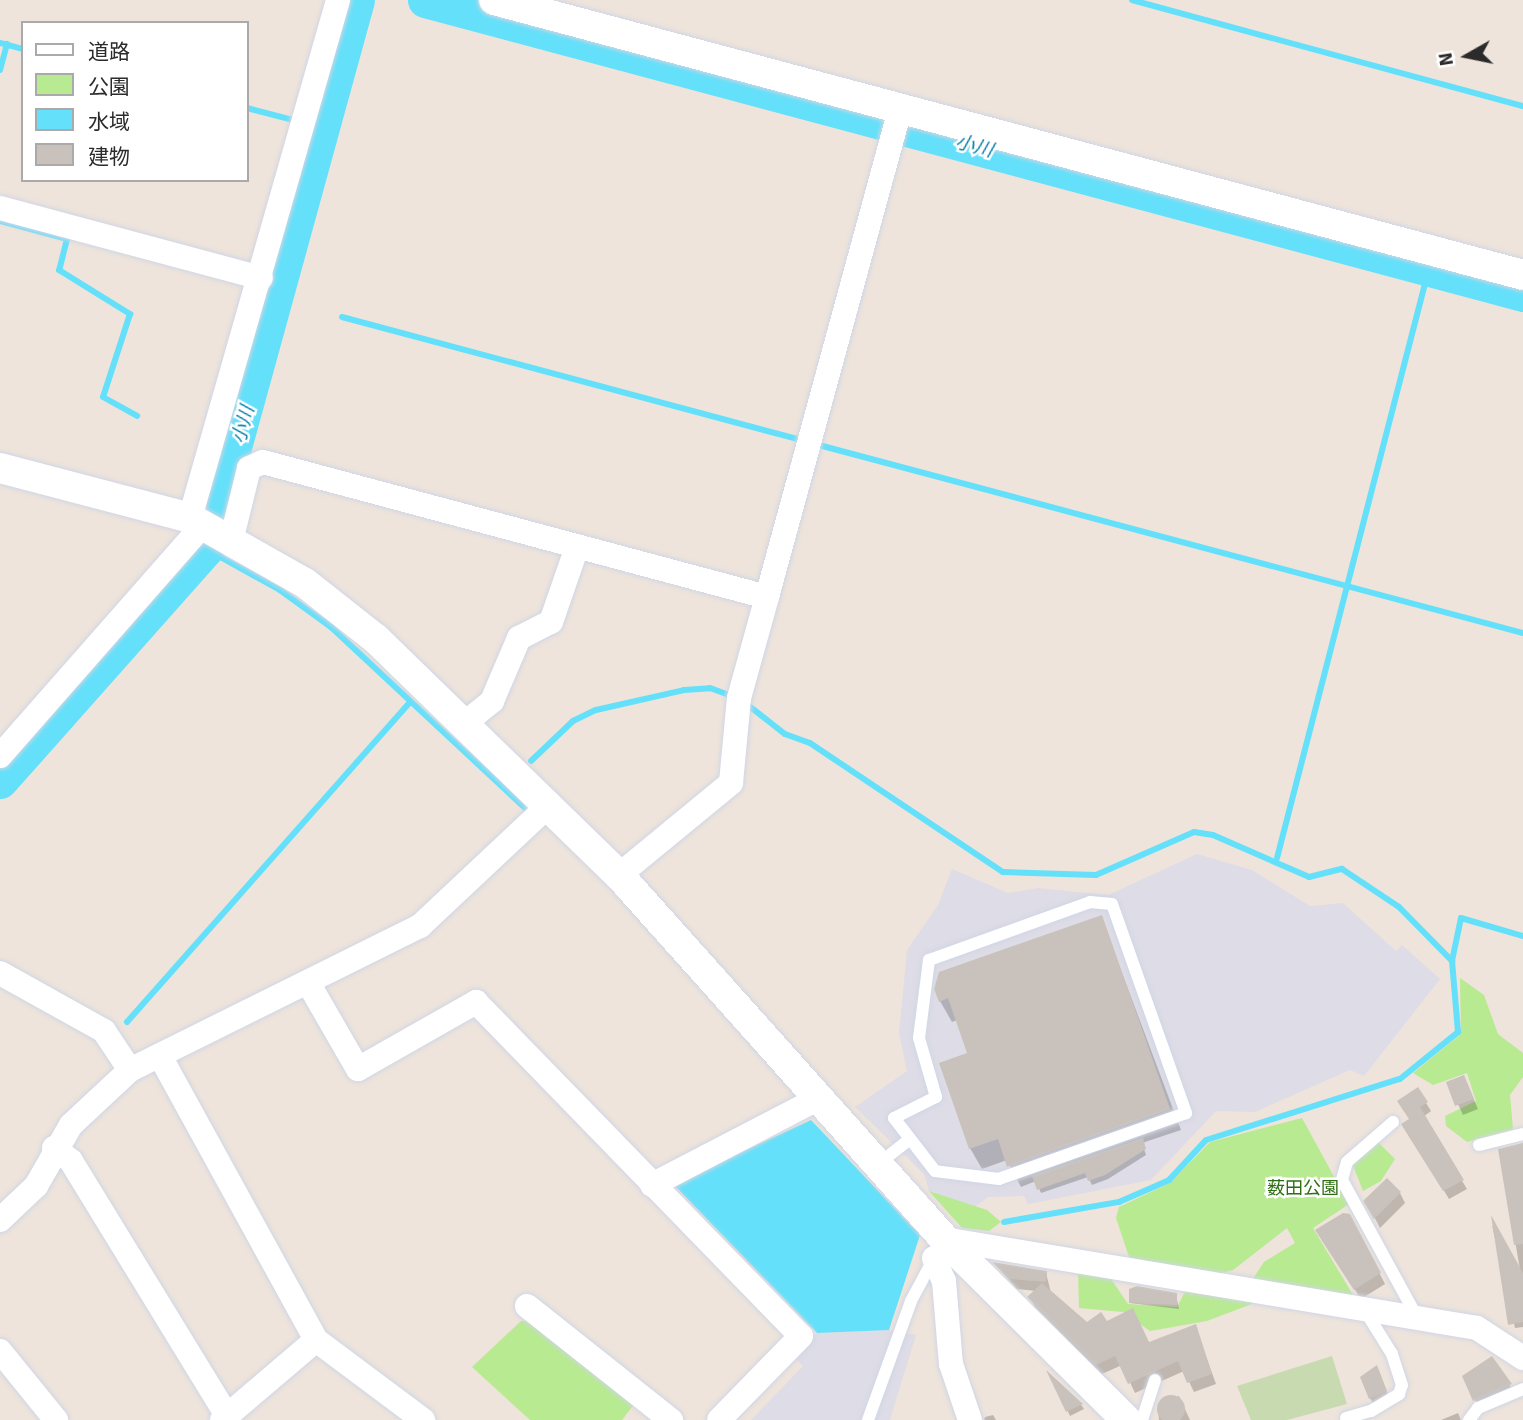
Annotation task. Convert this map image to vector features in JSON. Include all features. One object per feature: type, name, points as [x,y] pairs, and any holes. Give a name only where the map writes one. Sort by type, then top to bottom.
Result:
[{"type":"street","points":[[212,530],[261,278],[338,0]]},
{"type":"street","points":[[494,0],[901,106],[1523,275]]},
{"type":"street","points":[[619,875],[731,783],[739,698],[901,106]]},
{"type":"street","points":[[0,208],[261,278]]},
{"type":"street","points":[[0,756],[212,530],[249,468],[262,462],[767,597]]},
{"type":"street","points":[[0,468],[212,530],[325,599],[465,723],[550,804],[619,875],[877,1165],[939,1248],[1126,1420]]},
{"type":"street","points":[[465,723],[495,696],[519,638],[551,621],[577,547]]},
{"type":"street","points":[[0,1220],[36,1186],[54,1148],[130,1070],[310,986],[420,926],[550,804]]},
{"type":"street","points":[[3,969],[104,1031],[130,1070]]},
{"type":"street","points":[[310,986],[358,1069],[475,1002],[801,1336],[719,1420]]},
{"type":"street","points":[[160,1056],[316,1340],[413,1417]]},
{"type":"street","points":[[652,1185],[817,1099]]},
{"type":"street","points":[[54,1148],[71,1161],[225,1418],[316,1340]]},
{"type":"street","points":[[939,1248],[1417,1317],[1477,1328],[1523,1355]]},
{"type":"street","points":[[939,1248],[951,1364],[971,1420]]},
{"type":"street","points":[[527,1306],[671,1420]]},
{"type":"street","points":[[0,1352],[55,1420]]},
{"type":"lane","points":[[1090,902],[1112,904],[1186,1113],[999,1179],[935,1171],[910,1139],[894,1118],[936,1097],[919,1038],[929,960],[1090,902]]},
{"type":"lane","points":[[1393,1122],[1347,1161],[1342,1180],[1417,1317]]},
{"type":"lane","points":[[1479,1146],[1523,1134]]},
{"type":"lane","points":[[877,1165],[910,1139]]},
{"type":"lane","points":[[868,1420],[911,1301],[939,1248]]},
{"type":"lane","points":[[1346,1418],[1371,1411],[1399,1394],[1402,1385],[1392,1354],[1363,1308]]},
{"type":"lane","points":[[1142,1420],[1155,1380]]},
{"type":"lane","points":[[1469,1420],[1478,1408],[1523,1389]]},
{"type":"shaded area","points":[[1197,854],[1252,870],[1310,906],[1343,903],[1396,951],[1402,945],[1440,979],[1364,1076],[1350,1070],[1255,1112],[1216,1111],[1151,1180],[1028,1204],[1024,1196],[988,1197],[975,1207],[929,1191],[924,1174],[855,1107],[907,1071],[899,1033],[907,950],[938,905],[952,869],[1008,893],[1038,888],[1108,895]]},
{"type":"shaded area","points":[[889,1330],[916,1335],[890,1420],[751,1420],[803,1366],[794,1357],[817,1333]]},
{"type":"green space","points":[[1460,978],[1484,995],[1498,1034],[1523,1053],[1523,1077],[1510,1095],[1513,1129],[1467,1142],[1446,1126],[1445,1116],[1476,1101],[1467,1073],[1433,1085],[1413,1073],[1461,1034]]},
{"type":"green space","name":"薮田公園","points":[[1302,1118],[1349,1204],[1313,1228],[1356,1300],[1252,1280],[1264,1262],[1295,1243],[1287,1228],[1233,1270],[1213,1275],[1129,1257],[1116,1218],[1119,1207],[1170,1183],[1210,1142]]},
{"type":"green space","points":[[1377,1141],[1395,1159],[1381,1181],[1363,1191],[1352,1163]]},
{"type":"green space","points":[[929,1191],[987,1210],[1001,1222],[989,1231],[962,1228]]},
{"type":"green space","points":[[1105,1270],[1128,1304],[1177,1307],[1187,1288],[1265,1299],[1207,1321],[1150,1331],[1123,1312],[1079,1308],[1078,1272]]},
{"type":"green space","points":[[521,1321],[531,1321],[636,1402],[622,1420],[530,1420],[472,1367]]},
{"type":"green space","points":[[1332,1356],[1347,1404],[1287,1420],[1251,1420],[1237,1386]]},
{"type":"water","points":[[811,1120],[920,1235],[889,1330],[817,1333],[673,1184]]},
{"type":"building","points":[[1102,915],[1170,1109],[1007,1167],[998,1139],[969,1149],[939,1063],[967,1053],[948,998],[939,1002],[934,989],[939,972]]},
{"type":"building","points":[[1464,1075],[1474,1099],[1455,1106],[1446,1082]]},
{"type":"building","points":[[1418,1087],[1428,1102],[1420,1107],[1464,1180],[1443,1191],[1401,1124],[1409,1119],[1397,1101]]},
{"type":"building","points":[[1143,1138],[1146,1149],[1105,1175],[1088,1181],[1085,1173],[1037,1190],[1032,1176]]},
{"type":"building","points":[[1523,1143],[1523,1244],[1514,1245],[1498,1149]]},
{"type":"building","points":[[1387,1178],[1401,1192],[1374,1219],[1363,1201]]},
{"type":"building","points":[[1343,1213],[1350,1214],[1381,1273],[1354,1290],[1315,1230]]},
{"type":"building","points":[[1491,1215],[1523,1273],[1523,1322],[1508,1325]]},
{"type":"building","points":[[992,1262],[1047,1271],[1046,1282],[1009,1279]]},
{"type":"building","points":[[1042,1283],[1087,1322],[1101,1312],[1107,1321],[1133,1308],[1149,1342],[1196,1324],[1212,1374],[1187,1383],[1178,1361],[1128,1384],[1115,1356],[1096,1365],[1027,1297]]},
{"type":"building","points":[[1137,1286],[1177,1293],[1177,1305],[1129,1303],[1129,1289]]},
{"type":"building","points":[[1492,1356],[1512,1384],[1473,1401],[1462,1376]]},
{"type":"building","points":[[1377,1365],[1387,1391],[1369,1399],[1360,1377]]},
{"type":"building","points":[[1046,1370],[1083,1404],[1066,1412]]},
{"type":"building","points":[[1166,1396],[1176,1396],[1184,1404],[1184,1414],[1178,1421],[1164,1421],[1158,1414],[1158,1404]]},
{"type":"waterway","name":"小川","points":[[0,781],[206,549],[357,0]]},
{"type":"waterway","name":"小川","points":[[425,0],[1523,294]]},
{"type":"waterway","points":[[1132,0],[1523,106]]},
{"type":"waterway","points":[[0,43],[21,48]]},
{"type":"waterway","points":[[0,70],[7,44]]},
{"type":"waterway","points":[[248,108],[297,121]]},
{"type":"waterway","points":[[307,124],[322,128]]},
{"type":"waterway","points":[[0,221],[67,239],[59,270],[130,314],[103,397],[137,416]]},
{"type":"waterway","points":[[1277,858],[1429,268]]},
{"type":"waterway","points":[[342,317],[804,441]]},
{"type":"waterway","points":[[815,444],[1523,633]]},
{"type":"waterway","points":[[206,549],[280,590],[331,627],[527,810]]},
{"type":"waterway","points":[[531,761],[573,721],[596,710],[684,690],[710,688],[735,697]]},
{"type":"waterway","points":[[127,1022],[410,702]]},
{"type":"waterway","points":[[744,702],[785,734],[810,743],[1003,872],[1096,875],[1194,832],[1213,835],[1309,877],[1342,869],[1399,907],[1452,961]]},
{"type":"waterway","points":[[1004,1222],[1119,1202],[1169,1180],[1206,1140],[1400,1079],[1458,1032],[1452,961],[1461,918],[1523,936]]}]
